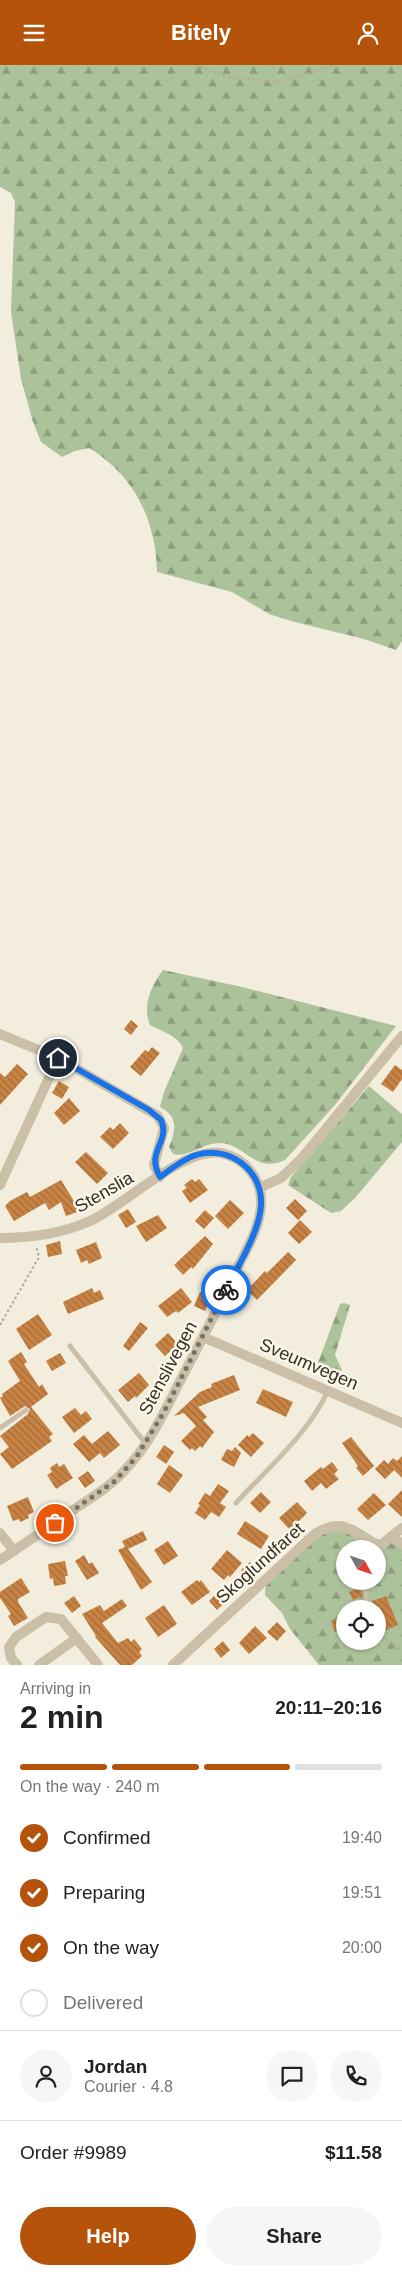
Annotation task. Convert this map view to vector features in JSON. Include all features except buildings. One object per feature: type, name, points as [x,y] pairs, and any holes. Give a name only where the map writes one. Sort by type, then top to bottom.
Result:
[{"type":"street","points":[[0,1034],[58,1058],[149,1110],[161,1120],[163,1133],[154,1161],[160,1177]]},
{"type":"street","points":[[259,1188],[281,1178],[304,1157],[401,1038]]},
{"type":"street","points":[[0,1185],[58,1058]]},
{"type":"street","name":"Stenslia","points":[[0,1238],[31,1237],[65,1230],[90,1221],[116,1207],[190,1158],[216,1152],[233,1157],[242,1163],[251,1171],[259,1188]]},
{"type":"street","name":"Stenslivegen","points":[[0,1560],[115,1481],[146,1444],[203,1337],[256,1225],[261,1204],[259,1188]]},
{"type":"street","name":"Sveumvegen","points":[[203,1337],[402,1423]]},
{"type":"street","name":"Skoglundfaret","points":[[174,1665],[316,1533],[328,1527],[342,1526],[354,1530],[368,1540]]},
{"type":"street","points":[[386,1544],[402,1528]]},
{"type":"street","points":[[0,1533],[14,1551]]},
{"type":"street","points":[[393,1537],[402,1544]]},
{"type":"street","points":[[17,1665],[11,1658],[9,1647],[16,1637],[46,1617],[61,1619],[98,1665]]},
{"type":"street","points":[[39,1665],[77,1639]]},
{"type":"lane","points":[[70,1346],[146,1444]]},
{"type":"lane","points":[[236,1503],[310,1422],[328,1390]]},
{"type":"lane","points":[[0,1428],[26,1410]]},
{"type":"path","points":[[195,65],[226,77],[277,82],[336,65]]},
{"type":"path","points":[[0,1325],[39,1257],[31,1237]]},
{"type":"path","points":[[386,1639],[399,1649],[402,1648]]},
{"type":"green space","points":[[0,65],[402,65],[402,641],[396,650],[364,639],[269,614],[232,592],[157,572],[156,553],[147,517],[130,485],[118,471],[89,448],[75,451],[62,457],[41,442],[33,422],[21,379],[11,312],[15,202],[11,193],[0,187]]},
{"type":"green space","points":[[163,970],[242,987],[396,1026],[335,1105],[285,1160],[266,1164],[238,1148],[221,1143],[214,1143],[185,1154],[173,1154],[169,1147],[174,1129],[173,1119],[160,1107],[164,1092],[183,1048],[173,1037],[150,1025],[147,1011],[149,996]]},
{"type":"green space","points":[[369,1086],[402,1114],[402,1142],[355,1198],[341,1211],[331,1213],[288,1185],[291,1177]]},
{"type":"green space","points":[[340,1304],[350,1305],[335,1355],[342,1370],[337,1376],[330,1378],[318,1374],[316,1368]]},
{"type":"green space","points":[[344,1523],[354,1525],[378,1540],[336,1540],[336,1590],[386,1590],[386,1542],[402,1543],[402,1665],[319,1665],[290,1629],[282,1613],[265,1595],[266,1579],[314,1532]]},
{"type":"way so far","points":[[55,1523],[115,1481],[146,1444],[218,1309],[226,1290]]},
{"type":"route","points":[[58,1058],[149,1110],[161,1120],[164,1128],[154,1161],[160,1177],[196,1155],[216,1152],[233,1157],[251,1171],[259,1188],[261,1198],[260,1211],[253,1233],[226,1290]]}]
